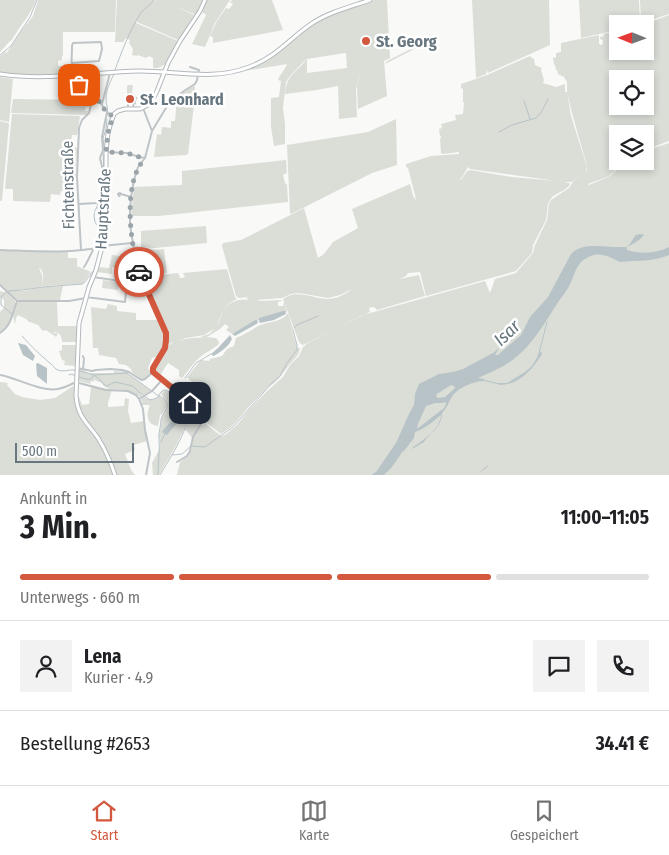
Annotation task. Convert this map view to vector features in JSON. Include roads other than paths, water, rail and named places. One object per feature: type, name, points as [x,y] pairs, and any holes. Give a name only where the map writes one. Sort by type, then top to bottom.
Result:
[{"type":"main road","points":[[110,114],[120,110],[142,108],[149,104],[155,96],[173,53],[205,0]]},
{"type":"main road","points":[[0,74],[33,77],[142,71],[198,75],[217,75],[234,72],[250,67],[274,54],[304,29],[321,18],[370,0]]},
{"type":"main road","name":"Hauptstraße","points":[[110,114],[106,152],[103,157],[106,184],[99,203],[101,247],[78,327],[76,382],[80,414],[102,445],[115,475]]},
{"type":"street","points":[[72,63],[99,61],[102,50],[101,42],[72,43],[72,63],[72,81],[74,84],[85,86],[110,114],[102,137],[103,157]]},
{"type":"street","points":[[77,368],[92,371],[122,370],[142,380],[153,372],[153,368],[166,345],[166,333],[137,268],[132,242],[131,197],[138,167],[146,158],[152,131],[169,103],[195,84],[197,80],[199,70],[190,67]]},
{"type":"street","points":[[102,104],[113,73]]},
{"type":"street","name":"Fichtenstraße","points":[[82,250],[78,177],[79,128],[82,120],[90,113],[94,94]]},
{"type":"street","points":[[130,110],[136,98]]},
{"type":"street","points":[[130,110],[128,103],[135,103]]},
{"type":"street","points":[[142,108],[152,131]]},
{"type":"street","points":[[106,152],[127,153],[146,158]]},
{"type":"street","points":[[139,157],[142,162]]},
{"type":"street","points":[[121,194],[131,197]]},
{"type":"street","points":[[79,204],[99,203]]},
{"type":"street","points":[[0,250],[92,250],[132,242]]},
{"type":"street","points":[[84,267],[92,250]]},
{"type":"street","points":[[0,285],[17,301],[62,301],[87,297],[125,302],[127,282],[93,277]]},
{"type":"street","points":[[81,324],[87,297]]},
{"type":"street","points":[[1,333],[10,324],[17,301]]},
{"type":"street","points":[[83,356],[83,369]]},
{"type":"street","points":[[153,372],[170,386],[176,388],[202,416],[202,422],[193,437],[187,456],[177,462]]},
{"type":"street","points":[[0,374],[49,389],[60,388],[76,382],[106,390],[128,391],[136,395],[143,409],[150,453],[146,475]]},
{"type":"street","points":[[139,399],[152,391],[162,380]]},
{"type":"waterway","points":[[0,55],[11,46],[30,17],[37,0]]},
{"type":"waterway","points":[[115,70],[136,20],[154,0]]},
{"type":"waterway","points":[[107,115],[107,92],[114,74]]},
{"type":"waterway","points":[[499,132],[512,125],[536,118],[548,99]]},
{"type":"waterway","points":[[524,101],[530,119]]},
{"type":"waterway","points":[[104,149],[103,138],[107,119]]},
{"type":"waterway","points":[[103,153],[104,172]]},
{"type":"waterway","points":[[99,202],[94,216],[98,227],[100,246]]},
{"type":"waterway","points":[[12,315],[1,305],[1,297],[5,293],[43,287],[82,284],[94,270],[97,262]]},
{"type":"waterway","points":[[294,328],[318,316]]},
{"type":"waterway","points":[[538,357],[547,322]]},
{"type":"waterway","points":[[172,455],[182,454],[191,446],[205,447],[233,427],[280,376],[297,350],[293,330]]},
{"type":"waterway","points":[[22,336],[56,369],[60,371],[75,370]]},
{"type":"waterway","points":[[185,378],[196,363],[211,354]]},
{"type":"waterway","points":[[79,371],[96,376],[107,386],[115,382],[133,386],[150,400],[157,398],[164,390],[175,395],[184,403],[188,413],[184,432],[160,475]]},
{"type":"waterway","points":[[79,377],[91,379],[94,375],[127,373],[160,397]]},
{"type":"waterway","points":[[69,375],[75,376]]},
{"type":"waterway","points":[[482,380],[500,384]]},
{"type":"waterway","points":[[158,475],[159,432],[162,418],[168,405],[163,397]]},
{"type":"waterway","points":[[161,442],[165,434]]},
{"type":"waterway","points":[[481,471],[488,466]]},
{"type":"place","name":"St. Georg","points":[[366,41]]},
{"type":"place","name":"St. Leonhard","points":[[130,99]]},
{"type":"water label","name":"Isar","points":[[507,333]]}]
